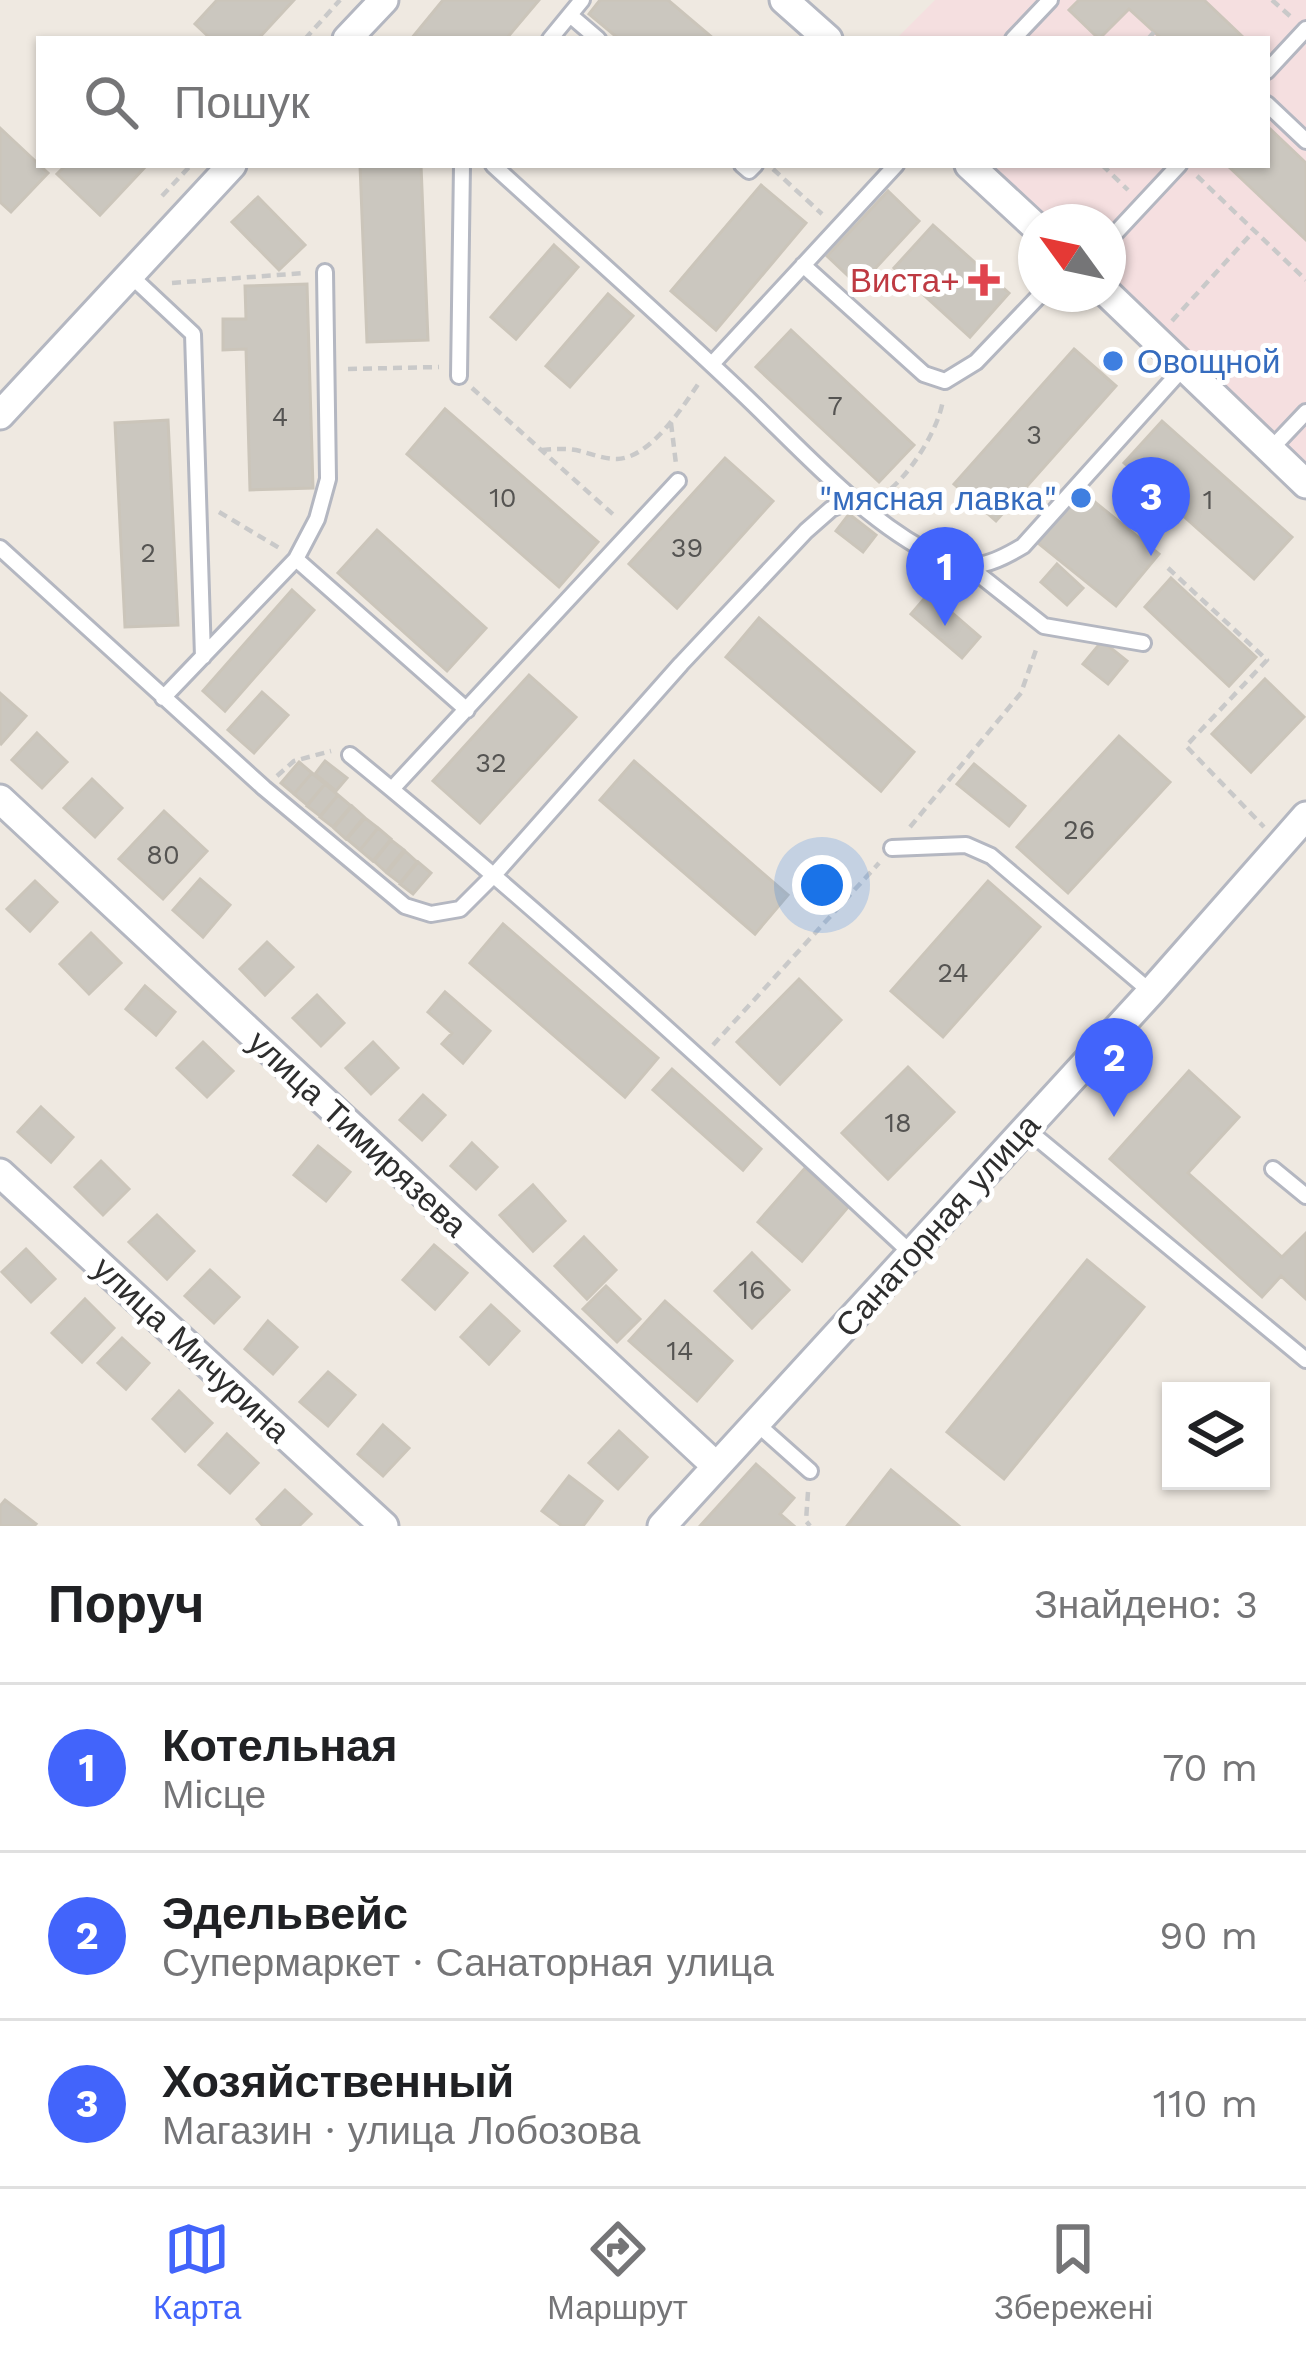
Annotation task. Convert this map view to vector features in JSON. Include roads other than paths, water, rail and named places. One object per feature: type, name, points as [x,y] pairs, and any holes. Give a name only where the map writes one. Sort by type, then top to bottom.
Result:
[{"type":"street","points":[[351,36],[384,0]]},
{"type":"street","points":[[784,0],[825,36]]},
{"type":"street","points":[[0,415],[136,280],[229,168]]},
{"type":"street","points":[[972,168],[1018,210]]},
{"type":"street","points":[[1126,310],[1306,484]]},
{"type":"street","name":"улица Тимирязева","points":[[0,799],[716,1466]]},
{"type":"street","name":"Санаторная улица","points":[[662,1526],[1306,816]]},
{"type":"street","name":"улица Мичурина","points":[[0,1173],[384,1526]]},
{"type":"lane","points":[[552,36],[582,0]]},
{"type":"lane","points":[[1016,36],[1050,0]]},
{"type":"lane","points":[[570,15],[594,36]]},
{"type":"lane","points":[[1270,67],[1301,25]]},
{"type":"lane","points":[[1270,107],[1306,141]]},
{"type":"lane","points":[[459,376],[462,168]]},
{"type":"lane","points":[[496,168],[854,498],[902,536],[940,558],[967,566],[1044,626],[1143,643]]},
{"type":"lane","points":[[712,364],[893,168]]},
{"type":"lane","points":[[1126,221],[1179,168]]},
{"type":"lane","points":[[803,265],[924,374],[945,381],[976,362],[1024,312]]},
{"type":"lane","points":[[163,698],[296,559],[316,519],[328,479],[325,272]]},
{"type":"lane","points":[[136,280],[193,334],[203,657]]},
{"type":"lane","points":[[967,566],[994,563],[1022,546],[1185,366]]},
{"type":"lane","points":[[1270,450],[1306,412]]},
{"type":"lane","points":[[392,789],[678,481]]},
{"type":"lane","points":[[0,548],[264,788],[405,906],[431,914],[460,909],[806,530],[830,509],[854,498]]},
{"type":"lane","points":[[296,559],[467,710]]},
{"type":"lane","points":[[350,755],[701,1058],[912,1254]]},
{"type":"lane","points":[[892,848],[966,845],[991,856],[1150,992]]},
{"type":"lane","points":[[1025,1128],[1306,1360]]},
{"type":"lane","points":[[1273,1168],[1306,1196]]},
{"type":"lane","points":[[756,1423],[810,1471]]},
{"type":"place","name":"Виста+","points":[[984,280]]},
{"type":"place","name":"Овощной","points":[[1113,361]]},
{"type":"place","name":"\"мясная лавка\"","points":[[1081,498]]},
{"type":"place","name":"Хозяйственный","points":[[1151,556]]},
{"type":"place","name":"Котельная","points":[[945,626]]},
{"type":"place","name":"Эдельвейс","points":[[1114,1117]]}]
